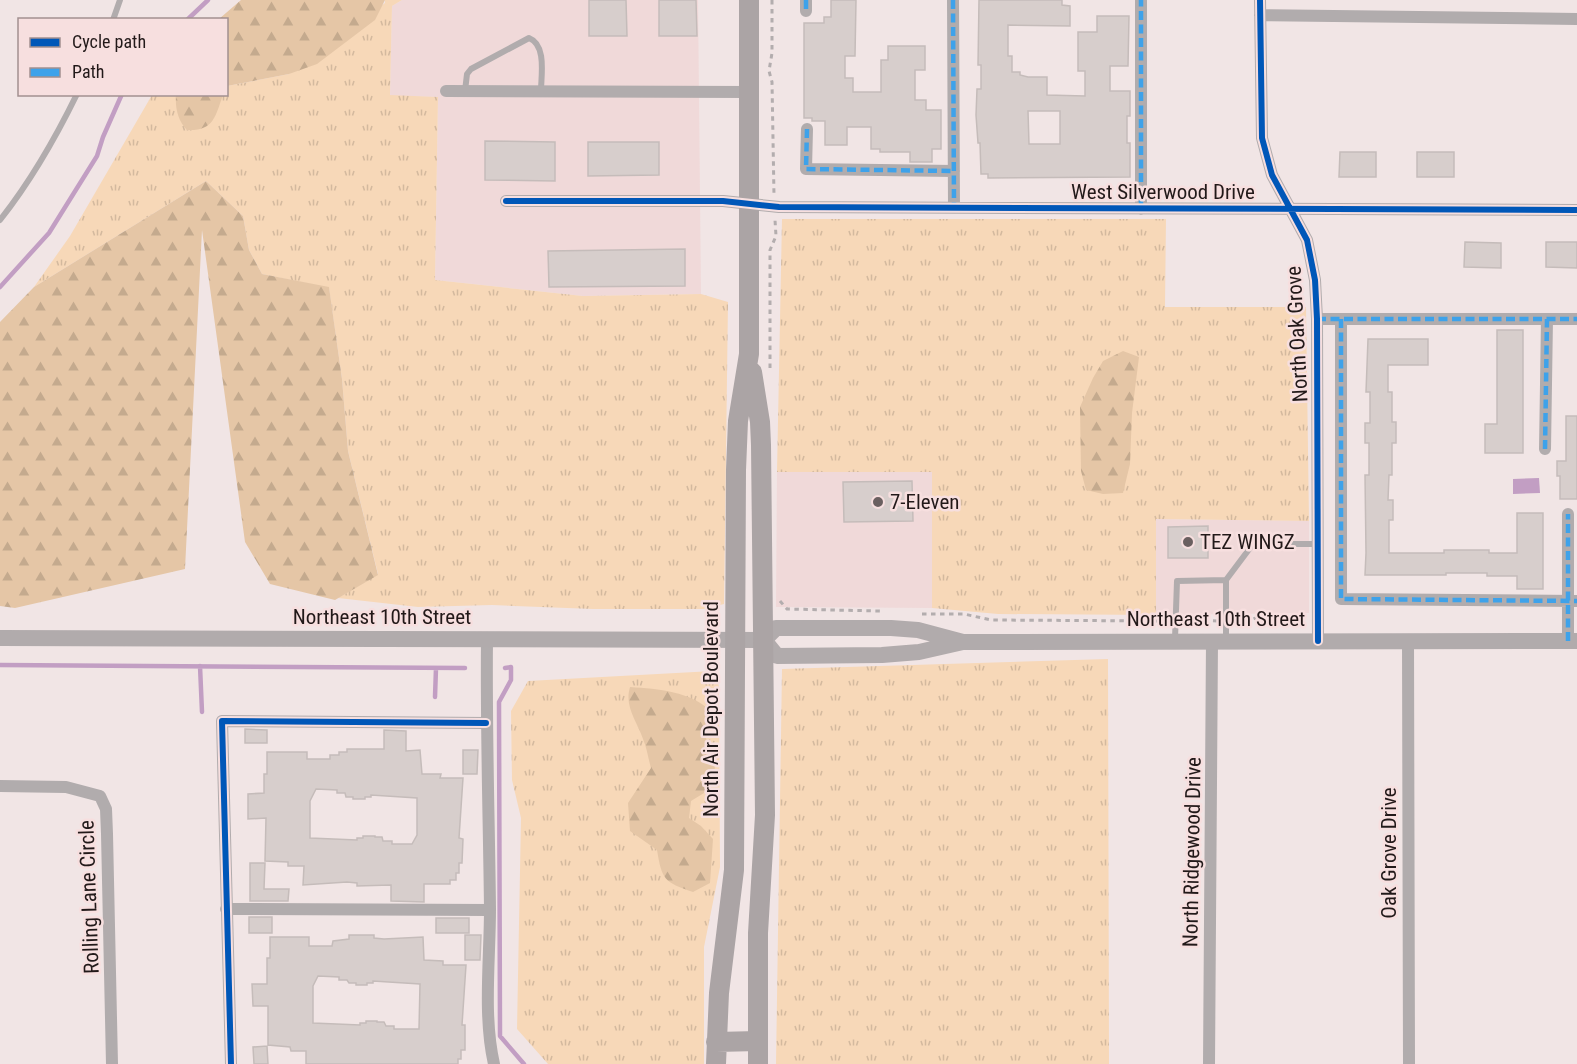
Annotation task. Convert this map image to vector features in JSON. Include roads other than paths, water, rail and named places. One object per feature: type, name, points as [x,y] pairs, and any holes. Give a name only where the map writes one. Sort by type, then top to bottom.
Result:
[{"type":"main road","name":"North Air Depot Boulevard","points":[[716,1064],[720,993],[734,870],[736,470],[738,421],[749,354],[749,0]]},
{"type":"main road","name":"North Air Depot Boulevard","points":[[749,354],[760,422],[764,640],[765,815],[758,933],[758,1064]]},
{"type":"main road","name":"Northeast 10th Street","points":[[0,638],[764,640],[776,628],[891,628],[918,630],[963,642]]},
{"type":"main road","name":"Northeast 10th Street","points":[[764,640],[777,656],[882,655],[919,652],[963,642],[1572,641]]},
{"type":"main road","points":[[716,1042],[758,1041]]},
{"type":"street","points":[[953,0],[954,207]]},
{"type":"street","points":[[1141,209],[1142,0]]},
{"type":"street","name":"North Oak Grove","points":[[1260,0],[1262,138],[1272,175],[1307,240],[1316,280],[1318,641]]},
{"type":"street","points":[[1260,15],[1577,19]]},
{"type":"street","points":[[446,91],[749,92]]},
{"type":"street","points":[[807,129],[806,169],[954,171]]},
{"type":"street","name":"West Silverwood Drive","points":[[506,201],[723,201],[775,207],[1577,210]]},
{"type":"street","points":[[1317,319],[1577,319]]},
{"type":"street","points":[[1341,319],[1341,599],[1572,601]]},
{"type":"street","points":[[1545,449],[1546,319]]},
{"type":"street","points":[[1568,514],[1572,641]]},
{"type":"street","points":[[487,640],[489,1042],[494,1064]]},
{"type":"street","name":"North Ridgewood Drive","points":[[1209,1064],[1219,641]]},
{"type":"street","name":"Oak Grove Drive","points":[[1408,641],[1409,1064]]},
{"type":"street","points":[[231,1064],[222,721],[486,723]]},
{"type":"street","name":"Rolling Lane Circle","points":[[0,786],[66,787],[100,796],[106,809],[112,1064]]},
{"type":"street","points":[[226,909],[490,910]]},
{"type":"lane","points":[[114,18],[120,0]]},
{"type":"lane","points":[[465,91],[467,74],[471,69],[530,38],[535,40],[539,46],[541,92]]},
{"type":"lane","points":[[0,220],[20,194],[50,147],[77,96]]},
{"type":"lane","points":[[1219,641],[1226,621],[1226,580],[1253,544],[1317,544]]},
{"type":"lane","points":[[1175,641],[1177,580],[1226,580]]},
{"type":"waterway","points":[[189,18],[208,0]]},
{"type":"waterway","points":[[0,287],[49,233],[97,156],[121,96]]},
{"type":"waterway","points":[[0,665],[465,668]]},
{"type":"waterway","points":[[200,666],[202,712]]},
{"type":"waterway","points":[[505,668],[511,667],[511,680],[499,702],[500,1036],[524,1064]]},
{"type":"waterway","points":[[435,697],[436,668]]},
{"type":"place","name":"7-Eleven","points":[[878,502]]},
{"type":"place","name":"TEZ WINGZ","points":[[1188,542]]}]
